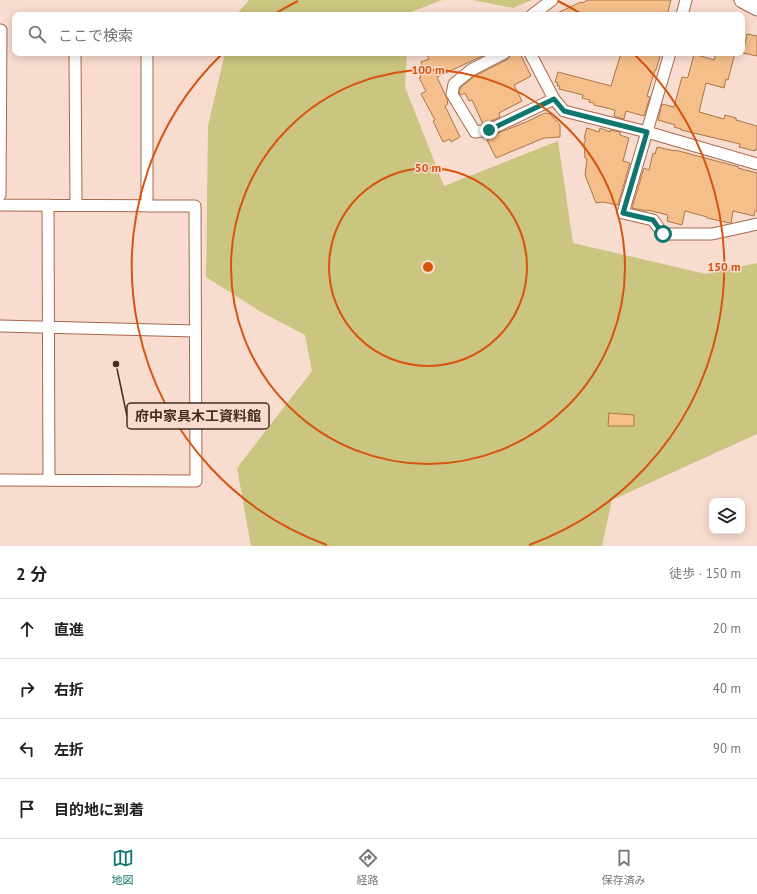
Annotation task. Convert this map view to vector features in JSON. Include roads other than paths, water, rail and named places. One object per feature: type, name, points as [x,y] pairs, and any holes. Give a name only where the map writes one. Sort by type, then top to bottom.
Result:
[{"type":"main road","points":[[742,0],[757,8]]},
{"type":"street","points":[[536,12],[552,0]]},
{"type":"street","points":[[683,12],[686,0]]},
{"type":"street","points":[[0,195],[1,30]]},
{"type":"street","points":[[75,56],[76,205]]},
{"type":"street","points":[[147,56],[147,206]]},
{"type":"street","points":[[498,56],[471,70],[454,84],[452,94],[475,132],[489,130],[554,99]]},
{"type":"street","points":[[532,56],[554,99],[564,111],[647,132],[757,164]]},
{"type":"street","points":[[669,56],[623,213],[653,220],[663,234],[712,234],[757,224]]},
{"type":"street","points":[[0,205],[195,206],[196,480],[0,480]]},
{"type":"street","points":[[48,205],[49,480]]},
{"type":"street","points":[[0,326],[195,331]]},
{"type":"place","name":"府中家具木工資料館","points":[[116,364]]}]
